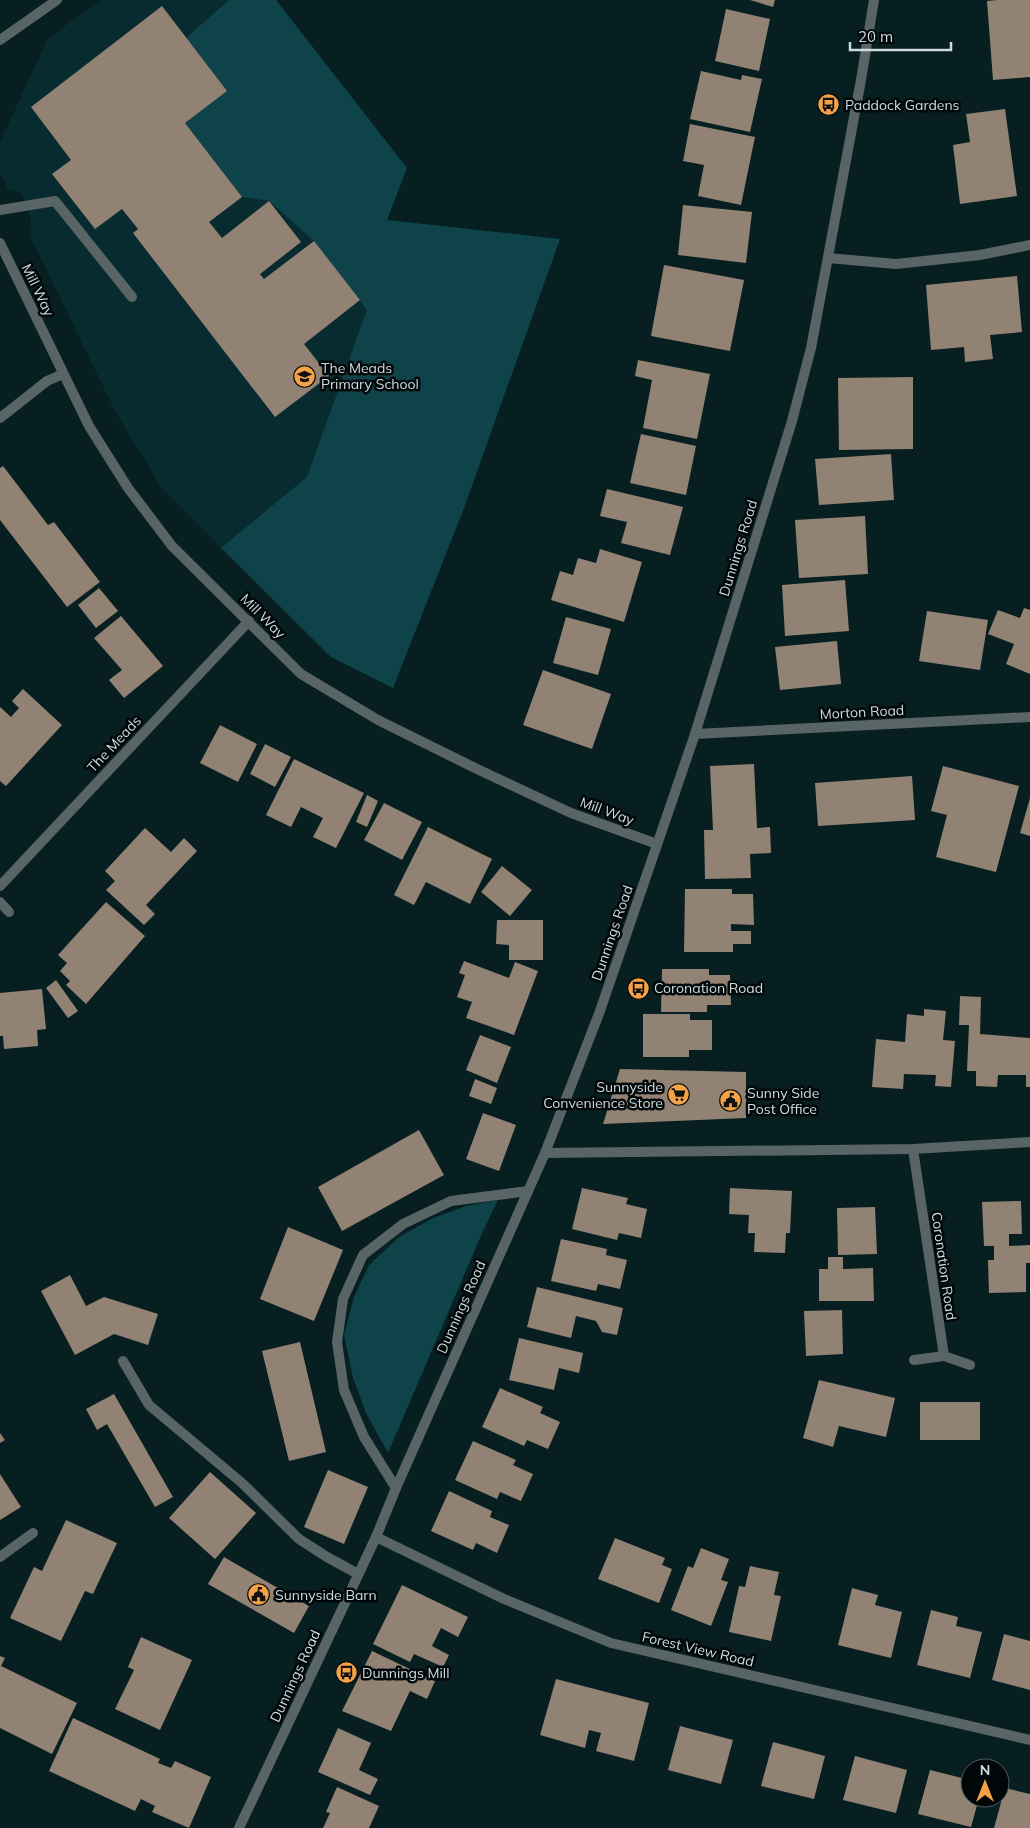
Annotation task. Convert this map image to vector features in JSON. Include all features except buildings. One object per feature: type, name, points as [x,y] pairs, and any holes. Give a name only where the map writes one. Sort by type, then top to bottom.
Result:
[{"type":"street","points":[[0,40],[57,0]]},
{"type":"street","name":"Dunnings Road","points":[[239,1828],[376,1537],[545,1153],[600,1011],[695,734],[792,420],[811,348],[874,0]]},
{"type":"street","points":[[0,210],[55,201],[132,298]]},
{"type":"street","name":"Mill Way","points":[[0,243],[89,426],[139,502],[172,546],[301,674],[378,720],[571,813],[657,844]]},
{"type":"street","points":[[828,258],[896,264],[980,255],[1030,245]]},
{"type":"street","points":[[0,418],[47,381],[63,374]]},
{"type":"street","name":"The Meads","points":[[0,886],[249,621]]},
{"type":"street","name":"Morton Road","points":[[695,734],[1030,717]]},
{"type":"street","points":[[0,902],[10,912]]},
{"type":"street","points":[[545,1153],[913,1149],[1030,1142]]},
{"type":"street","name":"Coronation Road","points":[[913,1149],[944,1356]]},
{"type":"street","points":[[396,1488],[364,1437],[344,1390],[337,1342],[343,1298],[363,1255],[403,1224],[451,1201],[528,1191]]},
{"type":"street","points":[[914,1360],[944,1356],[970,1365]]},
{"type":"street","points":[[123,1362],[149,1405],[234,1477],[299,1539],[358,1574]]},
{"type":"street","points":[[0,1557],[33,1533]]},
{"type":"street","name":"Forest View Road","points":[[376,1537],[504,1599],[611,1642],[1030,1740]]},
{"type":"shaded area","name":"The Meads Primary School","points":[[101,0],[276,0],[407,168],[387,220],[560,239],[464,508],[393,688],[331,657],[163,490],[116,413],[30,236],[31,218],[21,193],[8,190],[0,172],[0,142],[48,38]]},
{"type":"shaded area","points":[[229,0],[276,0],[407,168],[387,220],[560,239],[464,508],[393,688],[331,657],[221,548],[307,477],[367,310],[314,241],[269,201],[242,197],[185,123],[227,91],[186,38]]},
{"type":"shaded area","points":[[498,1200],[388,1453],[366,1413],[353,1378],[344,1335],[354,1297],[369,1265],[399,1237],[433,1218],[466,1206]]},
{"type":"place","name":"Paddock Gardens","points":[[829,105]]},
{"type":"place","name":"The Meads Primary School","points":[[305,376]]},
{"type":"place","name":"Coronation Road","points":[[638,988]]},
{"type":"place","name":"Sunnyside Convenience Store","points":[[679,1095]]},
{"type":"place","name":"Sunny Side Post Office","points":[[731,1101]]},
{"type":"place","name":"Sunnyside Barn","points":[[259,1595]]},
{"type":"place","name":"Dunnings Mill","points":[[346,1673]]}]
